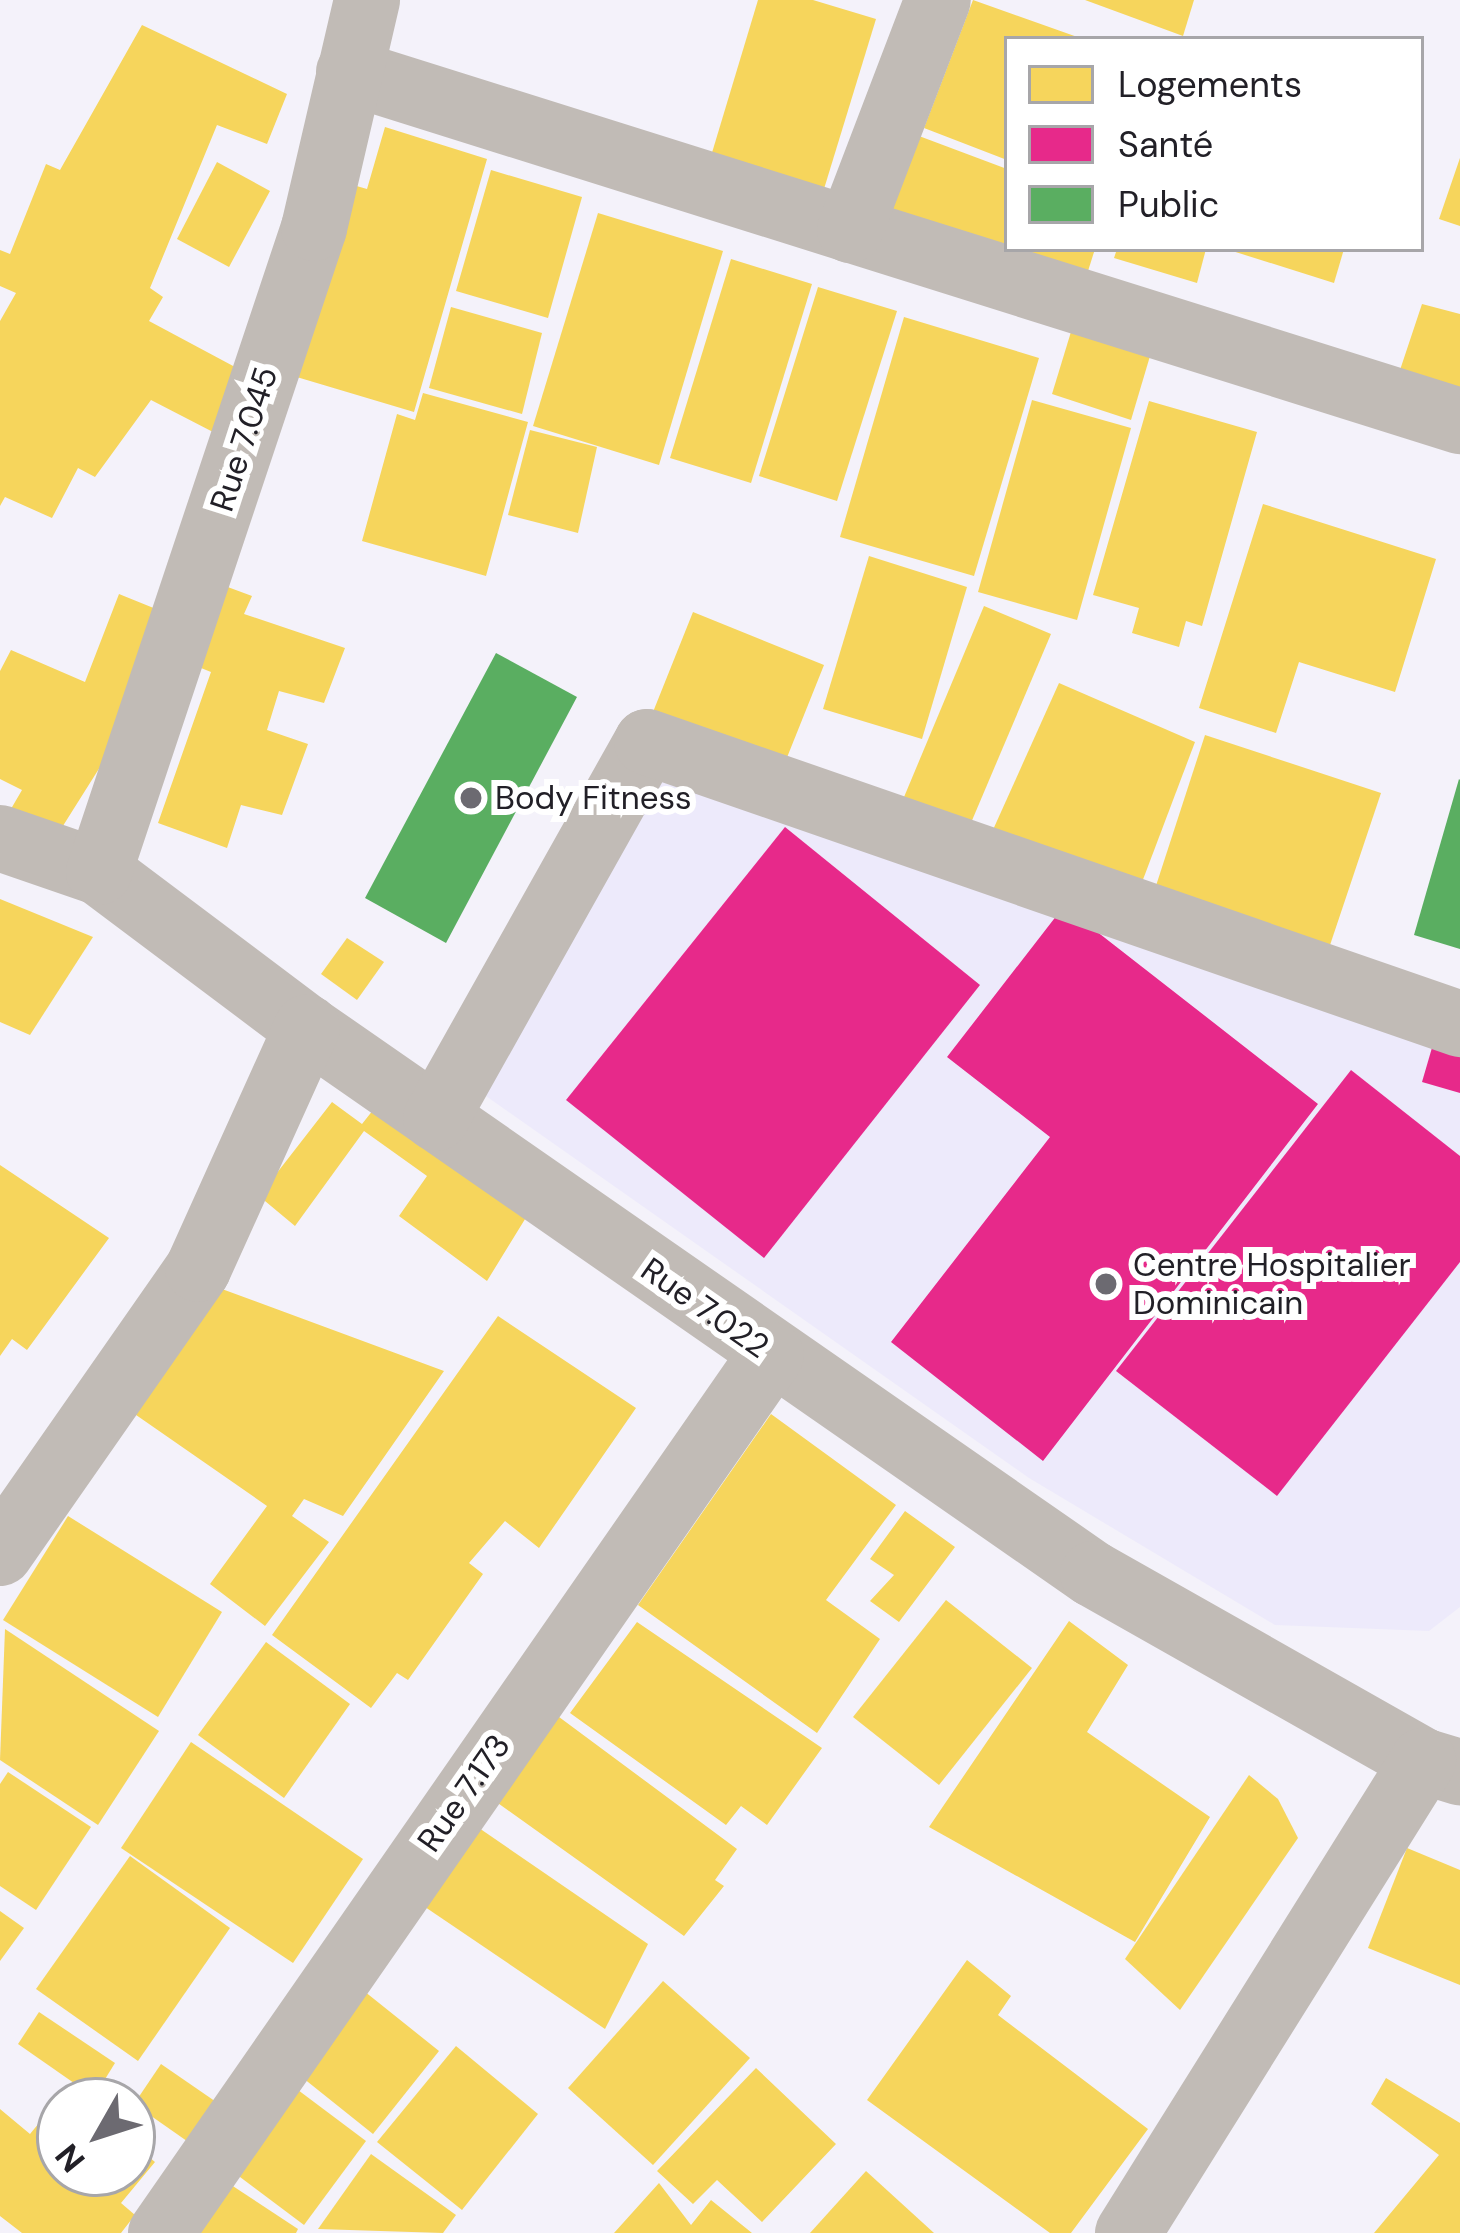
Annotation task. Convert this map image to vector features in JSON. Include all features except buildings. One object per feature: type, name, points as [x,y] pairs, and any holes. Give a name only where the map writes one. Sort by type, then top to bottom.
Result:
[{"type":"street","name":"Rue 7.045","points":[[99,872],[314,228],[367,0]]},
{"type":"street","points":[[850,230],[938,0]]},
{"type":"street","points":[[349,72],[1460,421]]},
{"type":"street","points":[[436,1118],[646,742],[1460,1024]]},
{"type":"street","name":"Rue 7.022","points":[[0,838],[99,872],[307,1028],[1093,1574],[1442,1767]]},
{"type":"street","points":[[0,1553],[198,1269],[307,1028]]},
{"type":"street","name":"Rue 7.173","points":[[161,2233],[771,1354]]},
{"type":"street","points":[[1128,2233],[1442,1767]]},
{"type":"shaded area","name":"Centre Hospitalier Dominicain","points":[[646,750],[1460,1025],[1460,1607],[1429,1631],[1275,1625],[1029,1478],[476,1089]]},
{"type":"place","name":"Body Fitness","points":[[471,798]]},
{"type":"place","name":"Centre Hospitalier Dominicain","points":[[1106,1284]]}]
